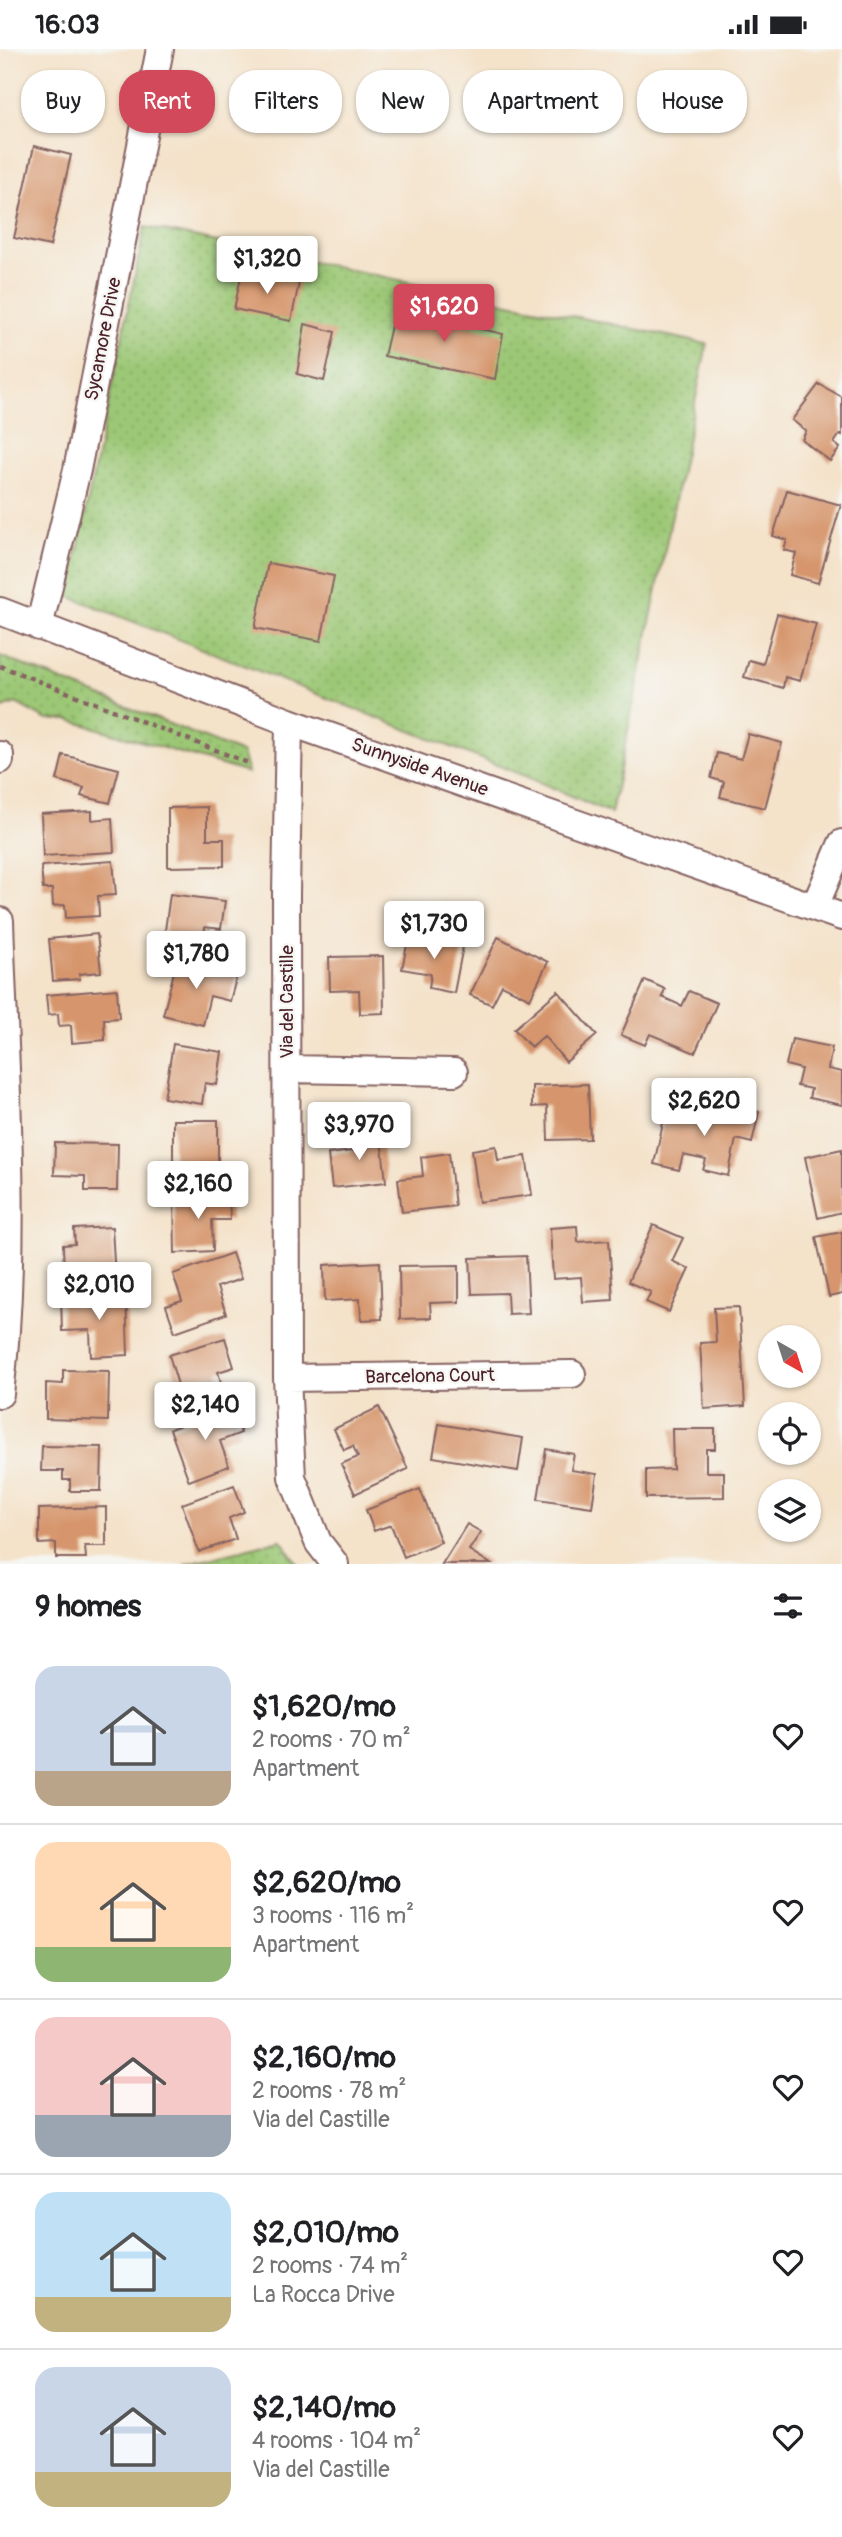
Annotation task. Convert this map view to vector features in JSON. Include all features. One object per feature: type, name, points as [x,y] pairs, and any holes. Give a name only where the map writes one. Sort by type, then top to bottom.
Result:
[{"type":"street","name":"Sycamore Drive","points":[[39,627],[76,470],[160,49]]},
{"type":"street","name":"Sunnyside Avenue","points":[[0,611],[289,722],[815,905],[842,917]]},
{"type":"street","name":"Via del Castille","points":[[289,722],[286,894],[287,1378],[292,1477],[318,1542],[335,1564]]},
{"type":"street","points":[[815,905],[842,843]]},
{"type":"street","points":[[0,921],[7,1337],[0,1394]]},
{"type":"street","points":[[287,1069],[454,1072]]},
{"type":"street","name":"Barcelona Court","points":[[287,1378],[572,1374]]},
{"type":"path","points":[[0,666],[251,764]]},
{"type":"green space","points":[[145,227],[707,344],[611,813],[530,778],[68,596]]},
{"type":"green space","points":[[0,656],[242,753],[248,773],[69,720],[47,720],[16,703],[0,709]]},
{"type":"green space","points":[[281,1540],[298,1564],[184,1564]]},
{"type":"building","points":[[34,146],[71,155],[50,246],[14,238]]},
{"type":"building","points":[[242,272],[299,283],[291,321],[234,309]]},
{"type":"building","points":[[395,309],[503,334],[495,379],[384,356]]},
{"type":"building","points":[[305,324],[335,332],[324,381],[297,374]]},
{"type":"building","points":[[819,384],[842,397],[842,435],[840,434],[834,443],[840,448],[830,461],[802,440],[806,431],[792,420]]},
{"type":"building","points":[[787,490],[841,505],[818,583],[790,575],[796,553],[784,550],[787,540],[773,536]]},
{"type":"building","points":[[268,563],[334,576],[321,641],[255,628]]},
{"type":"building","points":[[777,614],[816,624],[800,681],[785,677],[783,688],[744,677],[749,660],[763,664]]},
{"type":"building","points":[[748,734],[782,743],[765,808],[720,797],[724,782],[711,778],[717,753],[741,759]]},
{"type":"building","points":[[63,755],[119,769],[110,803],[81,796],[84,788],[57,780]]},
{"type":"building","points":[[207,807],[207,839],[224,839],[224,866],[168,867],[168,808]]},
{"type":"building","points":[[92,811],[92,820],[112,818],[114,852],[43,856],[41,814]]},
{"type":"building","points":[[113,861],[116,895],[98,896],[99,916],[66,918],[65,905],[53,906],[52,889],[43,889],[41,866]]},
{"type":"building","points":[[170,894],[225,901],[221,929],[205,927],[202,950],[163,945]]},
{"type":"building","points":[[97,934],[101,972],[79,974],[80,979],[53,981],[49,939]]},
{"type":"building","points":[[409,935],[463,946],[454,993],[429,988],[431,974],[402,969]]},
{"type":"building","points":[[498,937],[548,962],[530,999],[502,985],[492,1005],[470,995]]},
{"type":"building","points":[[383,956],[384,1013],[360,1014],[359,990],[330,991],[329,957]]},
{"type":"building","points":[[177,960],[237,975],[230,1001],[210,996],[203,1025],[163,1015]]},
{"type":"building","points":[[645,980],[665,989],[662,997],[682,1006],[689,991],[717,1003],[695,1053],[650,1034],[645,1045],[621,1035]]},
{"type":"building","points":[[117,989],[119,1018],[104,1019],[105,1040],[72,1043],[71,1025],[59,1026],[58,1014],[48,1015],[46,995]]},
{"type":"building","points":[[558,991],[597,1035],[566,1062],[544,1036],[531,1047],[514,1029]]},
{"type":"building","points":[[792,1039],[832,1047],[828,1069],[842,1072],[842,1105],[809,1098],[811,1089],[797,1086],[801,1069],[786,1065]]},
{"type":"building","points":[[173,1044],[222,1052],[217,1085],[205,1083],[202,1104],[164,1098]]},
{"type":"building","points":[[588,1084],[590,1139],[548,1140],[547,1106],[532,1107],[532,1086]]},
{"type":"building","points":[[667,1105],[699,1111],[697,1118],[722,1123],[725,1105],[759,1112],[752,1143],[736,1139],[728,1176],[703,1170],[706,1160],[683,1155],[679,1170],[654,1164]]},
{"type":"building","points":[[173,1120],[218,1120],[218,1174],[173,1174]]},
{"type":"building","points":[[380,1129],[386,1182],[332,1188],[328,1154],[353,1151],[351,1133]]},
{"type":"building","points":[[55,1143],[118,1144],[117,1191],[85,1191],[85,1176],[54,1175]]},
{"type":"building","points":[[496,1146],[498,1160],[526,1156],[532,1195],[479,1202],[472,1150]]},
{"type":"building","points":[[842,1149],[842,1212],[818,1218],[805,1157]]},
{"type":"building","points":[[449,1153],[455,1206],[402,1212],[398,1179],[423,1176],[421,1157]]},
{"type":"building","points":[[229,1195],[230,1220],[212,1220],[213,1251],[175,1253],[174,1197]]},
{"type":"building","points":[[653,1225],[683,1238],[672,1261],[689,1269],[669,1312],[646,1302],[651,1292],[628,1282]]},
{"type":"building","points":[[577,1226],[578,1242],[609,1240],[613,1300],[583,1302],[581,1277],[553,1279],[550,1228]]},
{"type":"building","points":[[112,1227],[115,1279],[73,1281],[73,1275],[64,1275],[63,1245],[75,1244],[74,1229]]},
{"type":"building","points":[[842,1232],[842,1294],[829,1297],[816,1237]]},
{"type":"building","points":[[232,1253],[241,1279],[217,1287],[226,1314],[175,1332],[166,1306],[182,1301],[173,1274]]},
{"type":"building","points":[[526,1256],[529,1313],[508,1314],[507,1293],[472,1294],[470,1258]]},
{"type":"building","points":[[380,1262],[382,1319],[361,1320],[360,1299],[325,1301],[324,1265]]},
{"type":"building","points":[[459,1265],[459,1302],[430,1303],[431,1318],[400,1319],[399,1266]]},
{"type":"building","points":[[126,1294],[128,1355],[91,1357],[90,1330],[62,1331],[61,1296]]},
{"type":"building","points":[[739,1307],[745,1406],[704,1409],[700,1343],[716,1342],[714,1308]]},
{"type":"building","points":[[225,1338],[234,1367],[218,1372],[225,1396],[185,1408],[169,1355]]},
{"type":"building","points":[[63,1370],[109,1371],[108,1421],[46,1419],[46,1383],[63,1384]]},
{"type":"building","points":[[231,1406],[241,1433],[220,1441],[229,1466],[189,1481],[170,1429]]},
{"type":"building","points":[[379,1407],[408,1469],[355,1494],[341,1464],[358,1457],[353,1446],[344,1450],[334,1429]]},
{"type":"building","points":[[439,1424],[523,1438],[518,1471],[433,1457]]},
{"type":"building","points":[[672,1429],[715,1429],[715,1449],[706,1449],[706,1472],[724,1472],[724,1497],[646,1498],[646,1470],[673,1469]]},
{"type":"building","points":[[42,1446],[102,1447],[101,1491],[70,1491],[70,1480],[63,1480],[63,1471],[41,1471]]},
{"type":"building","points":[[546,1449],[574,1454],[571,1470],[597,1474],[592,1507],[538,1499]]},
{"type":"building","points":[[234,1485],[244,1512],[229,1518],[236,1539],[199,1552],[182,1504]]},
{"type":"building","points":[[420,1489],[441,1542],[404,1557],[391,1525],[374,1531],[366,1510]]},
{"type":"building","points":[[106,1507],[106,1546],[85,1546],[86,1558],[56,1558],[56,1543],[39,1544],[39,1509]]},
{"type":"building","points":[[467,1524],[481,1532],[469,1550],[491,1564],[442,1564]]}]
